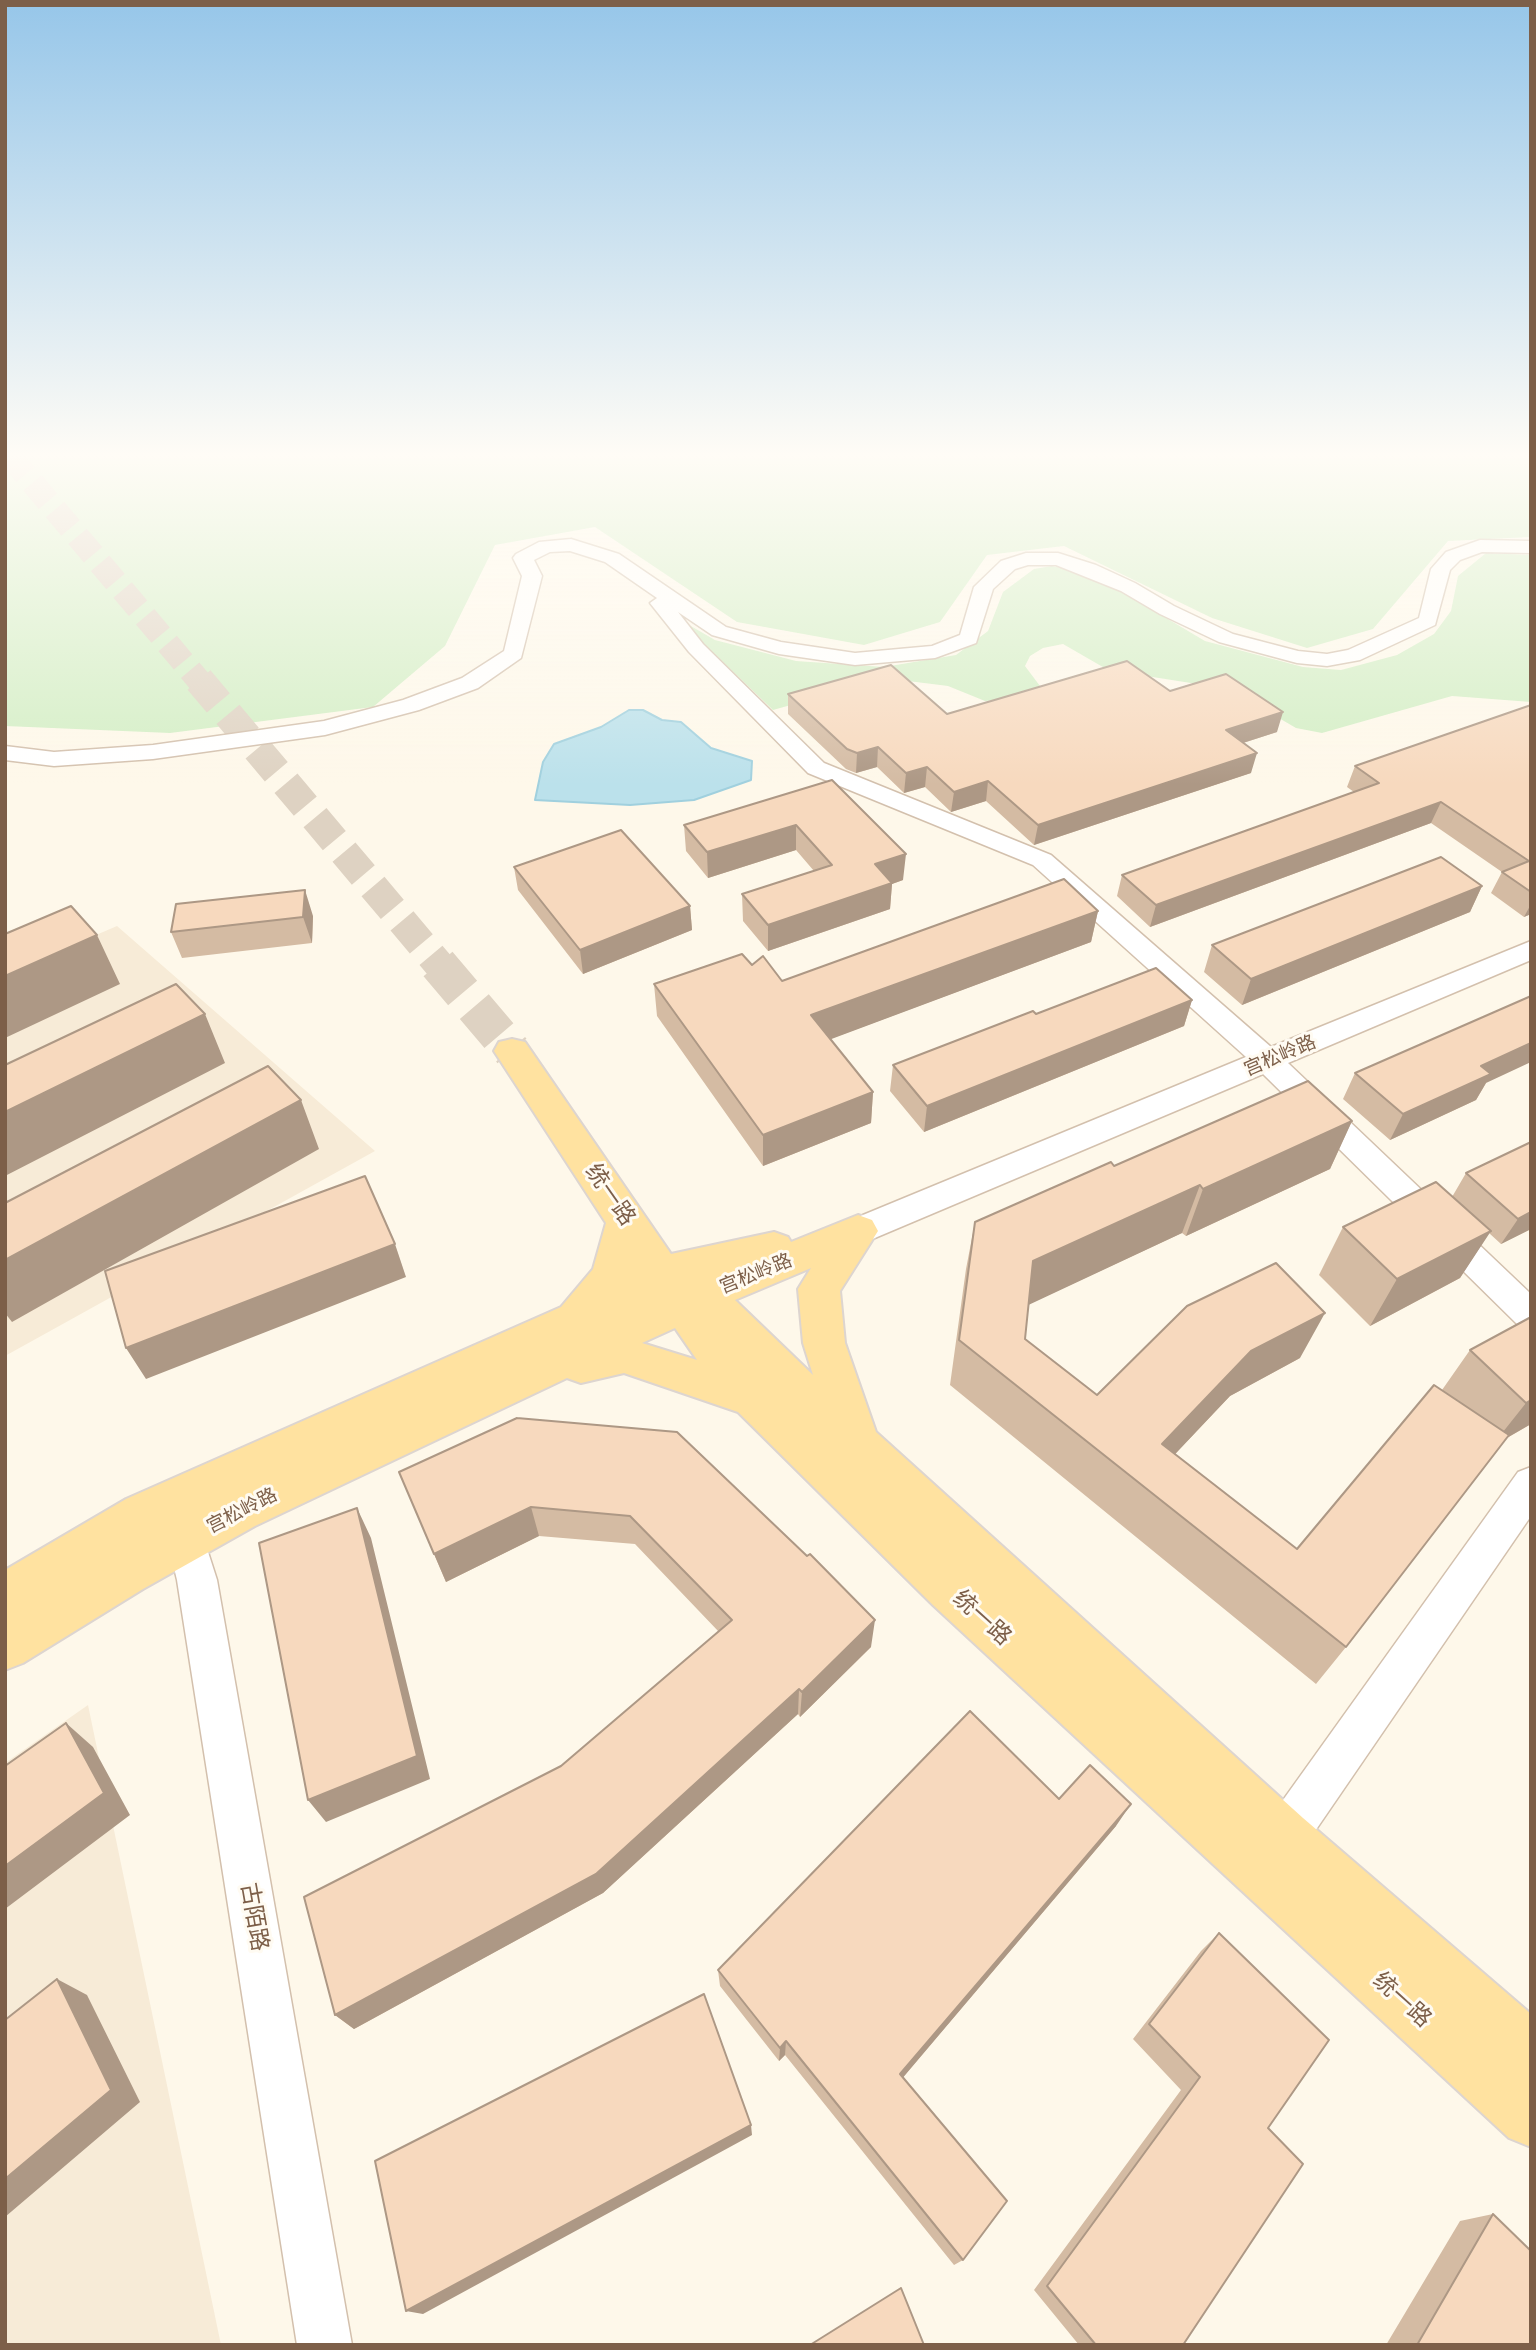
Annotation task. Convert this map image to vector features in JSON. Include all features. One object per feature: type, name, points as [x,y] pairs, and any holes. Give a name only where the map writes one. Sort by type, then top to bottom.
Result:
[{"type":"main road","name":"统一路","points":[[1531,2054],[1284,1837],[684,1286],[627,1220],[520,1042],[684,1286],[730,1375],[950,1589],[1531,2116]]},
{"type":"main road","points":[[568,1324],[611,1277],[627,1220]]},
{"type":"main road","points":[[857,1443],[824,1343],[819,1289],[858,1231]]},
{"type":"main road","name":"宫松岭路","points":[[5,1646],[125,1573],[238,1511],[528,1378],[684,1286],[858,1231]]},
{"type":"main road","points":[[5,1597],[143,1514],[212,1481],[568,1324],[684,1286]]},
{"type":"main road","points":[[528,1378],[624,1355],[755,1399]]},
{"type":"street","points":[[5,753],[54,759],[153,752],[325,728],[411,705],[470,683],[514,654],[531,576],[526,566]]},
{"type":"street","points":[[621,566],[651,592],[696,648],[816,768],[1042,860],[1268,1061],[1531,1316]]},
{"type":"street","points":[[623,566],[719,631],[779,648],[855,659],[935,652],[969,639],[984,587],[1007,566]]},
{"type":"street","points":[[1079,566],[1118,582],[1167,610],[1226,638],[1297,657],[1327,660],[1353,656],[1428,621],[1444,566]]},
{"type":"street","name":"宫松岭路","points":[[858,1231],[1531,950]]},
{"type":"street","points":[[1284,1837],[1531,1484]]},
{"type":"street","points":[[143,1514],[186,1540]]},
{"type":"street","name":"古陌路","points":[[186,1540],[197,1580],[325,2345]]},
{"type":"shaded area","points":[[117,926],[375,1151],[5,1356],[5,974]]},
{"type":"shaded area","points":[[88,1705],[221,2345],[5,2345],[5,1763]]},
{"type":"green space","points":[[5,566],[485,566],[445,646],[373,707],[170,733],[5,726]]},
{"type":"green space","points":[[653,566],[980,566],[940,622],[864,645],[737,622]]},
{"type":"green space","points":[[1052,566],[1090,573],[1205,641],[1303,667],[1341,670],[1397,655],[1434,634],[1451,611],[1458,576],[1471,566],[1531,566],[1531,702],[1452,696],[1322,733],[1296,728],[1229,689],[1108,670],[1063,644],[1043,648],[1030,656],[1025,666],[1040,686],[1007,699],[985,701],[948,686],[900,680],[848,689],[773,710],[677,618],[715,640],[796,661],[884,667],[956,655],[988,631],[1003,592],[1034,569]]},
{"type":"green space","points":[[1104,566],[1427,566],[1373,629],[1307,648],[1212,618]]},
{"type":"water","points":[[629,710],[643,710],[662,720],[681,722],[711,748],[752,761],[751,780],[694,800],[630,805],[535,800],[543,762],[554,744],[601,727]]},
{"type":"building","points":[[1127,661],[1170,691],[1226,674],[1283,712],[1226,730],[1257,753],[1038,825],[988,781],[954,792],[927,767],[906,773],[878,747],[857,753],[847,749],[788,694],[891,665],[947,714]]},
{"type":"building","points":[[1531,705],[1531,892],[1502,872],[1529,861],[1441,802],[1156,905],[1122,875],[1379,783],[1355,766]]},
{"type":"building","points":[[832,780],[906,854],[875,864],[892,883],[768,925],[742,894],[832,865],[796,825],[707,852],[684,825]]},
{"type":"building","points":[[621,830],[690,906],[580,950],[514,867]]},
{"type":"building","points":[[1441,857],[1482,886],[1251,979],[1212,945]]},
{"type":"building","points":[[1064,879],[1098,911],[811,1015],[873,1092],[763,1135],[654,984],[742,954],[752,965],[763,956],[782,981]]},
{"type":"building","points":[[305,890],[303,917],[171,932],[176,904]]},
{"type":"building","points":[[71,906],[97,935],[5,976],[5,934]]},
{"type":"building","points":[[1156,968],[1192,1000],[927,1106],[893,1065],[1033,1011],[1036,1014]]},
{"type":"building","points":[[176,984],[205,1014],[5,1112],[5,1065]]},
{"type":"building","points":[[1531,996],[1531,1043],[1481,1066],[1491,1074],[1403,1114],[1355,1073]]},
{"type":"building","points":[[268,1066],[301,1100],[5,1260],[5,1203]]},
{"type":"building","points":[[1308,1081],[1352,1121],[1203,1189],[1200,1185],[1033,1261],[1025,1339],[1097,1395],[1187,1306],[1276,1263],[1325,1313],[1251,1351],[1162,1444],[1297,1549],[1434,1385],[1509,1435],[1346,1647],[959,1340],[975,1222],[1111,1162],[1114,1166]]},
{"type":"building","points":[[1531,1142],[1531,1212],[1518,1219],[1466,1173]]},
{"type":"building","points":[[365,1176],[395,1244],[126,1348],[105,1271]]},
{"type":"building","points":[[1436,1182],[1491,1231],[1397,1279],[1343,1227]]},
{"type":"building","points":[[1531,1317],[1531,1400],[1526,1403],[1470,1350]]},
{"type":"building","points":[[517,1418],[677,1432],[807,1556],[810,1554],[875,1620],[802,1692],[799,1689],[596,1874],[335,2015],[304,1897],[561,1766],[732,1620],[630,1516],[531,1507],[434,1554],[399,1472]]},
{"type":"building","points":[[357,1508],[417,1756],[308,1800],[259,1543]]},
{"type":"building","points":[[970,1711],[1059,1799],[1090,1765],[1131,1804],[900,2074],[1007,2201],[963,2260],[786,2041],[780,2048],[718,1970]]},
{"type":"building","points":[[66,1723],[104,1793],[5,1866],[5,1766]]},
{"type":"building","points":[[1219,1933],[1329,2040],[1268,2128],[1303,2164],[1183,2345],[1096,2345],[1047,2286],[1200,2077],[1149,2024]]},
{"type":"building","points":[[57,1979],[111,2090],[5,2179],[5,2020]]},
{"type":"building","points":[[704,1994],[751,2125],[406,2311],[375,2161]]},
{"type":"building","points":[[1493,2214],[1531,2251],[1531,2345],[1417,2345]]},
{"type":"building","points":[[901,2288],[924,2345],[810,2345]]},
{"type":"tunnel","points":[[102,566],[200,682]]},
{"type":"tunnel","points":[[199,680],[440,966]]},
{"type":"tunnel","points":[[438,964],[512,1051]]}]
